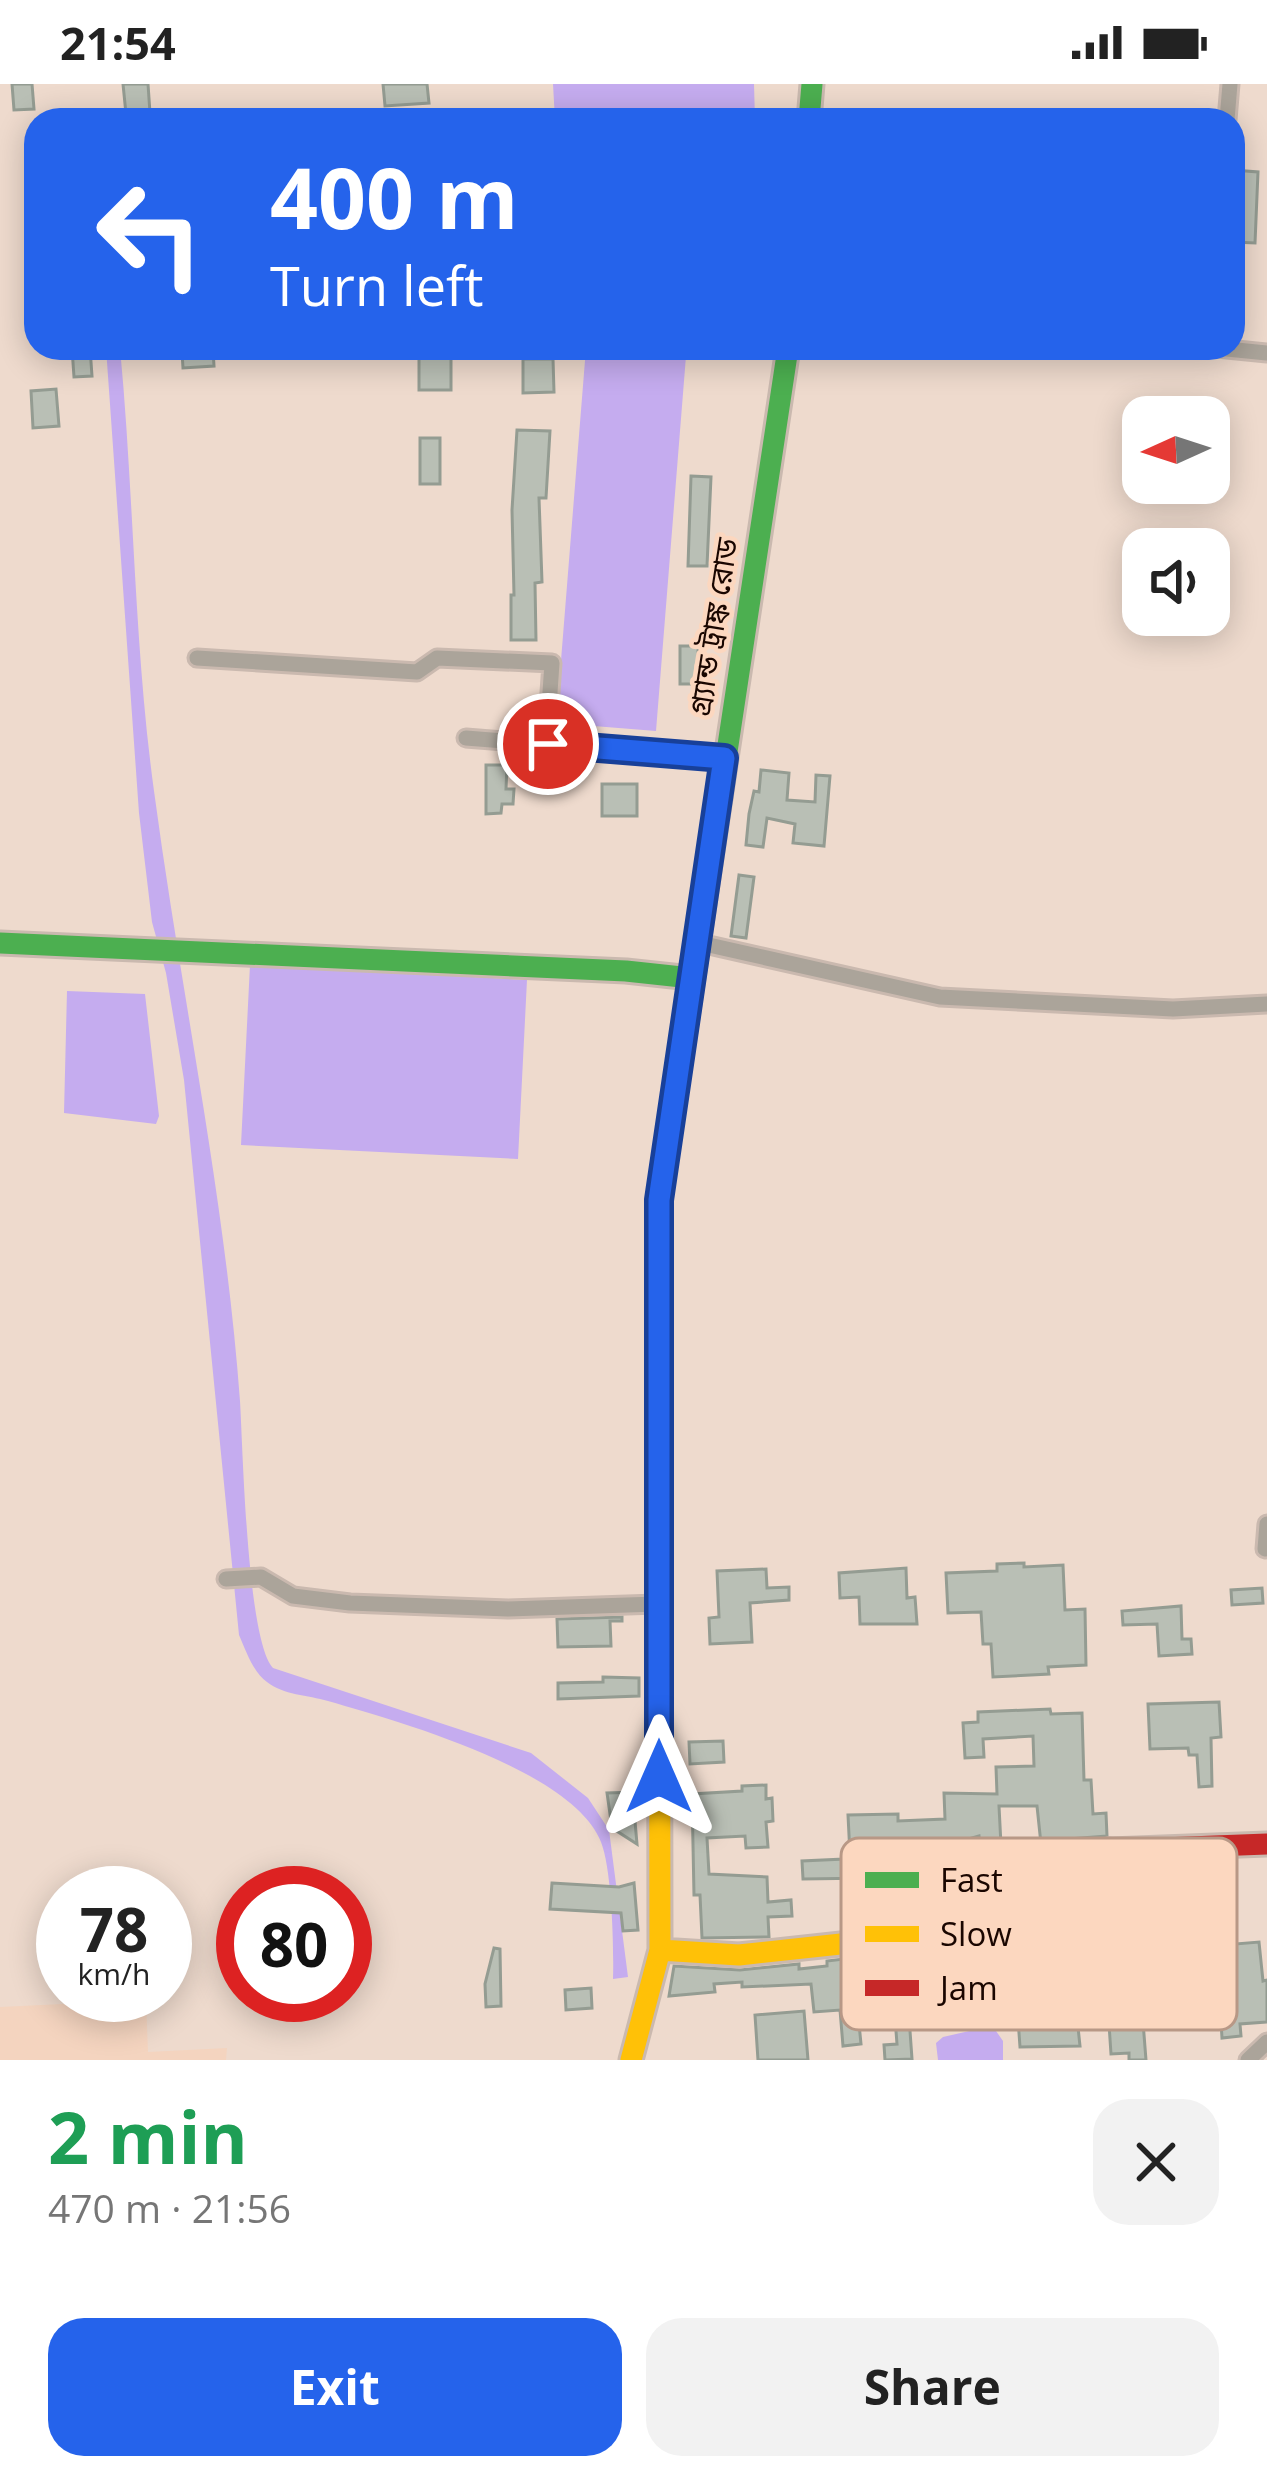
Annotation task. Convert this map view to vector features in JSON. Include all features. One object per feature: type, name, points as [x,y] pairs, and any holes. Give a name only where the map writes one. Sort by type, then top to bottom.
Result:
[{"type":"main road","name":"গ্র্যান্ড ট্রাঙ্ক রোড","points":[[631,2060],[660,1950],[659,1200],[786,360]]},
{"type":"main road","points":[[0,943],[626,971],[691,978]]},
{"type":"main road","points":[[1237,1845],[1267,1844]]},
{"type":"main road","points":[[660,1950],[739,1955],[841,1945]]},
{"type":"street","points":[[196,658],[417,672],[437,658],[552,663],[544,780]]},
{"type":"street","points":[[466,738],[724,758]]},
{"type":"street","points":[[700,943],[940,997],[1173,1009],[1267,1004]]},
{"type":"street","points":[[1265,1550],[1267,1524]]},
{"type":"street","points":[[226,1579],[261,1576],[293,1596],[350,1603],[508,1609],[658,1604]]},
{"type":"street","points":[[1248,2060],[1267,2042]]},
{"type":"shaded area","points":[[553,84],[754,84],[755,108],[554,108]]},
{"type":"shaded area","points":[[107,360],[121,360],[147,736],[224,1248],[252,1584],[264,1650],[273,1668],[531,1753],[588,1798],[609,1830],[628,1977],[613,1979],[608,1871],[601,1842],[584,1816],[556,1792],[480,1752],[396,1721],[273,1686],[254,1667],[239,1635],[184,1080],[152,922],[139,813]]},
{"type":"shaded area","points":[[585,360],[686,360],[656,731],[556,723]]},
{"type":"shaded area","points":[[250,965],[527,980],[518,1159],[241,1145]]},
{"type":"shaded area","points":[[67,991],[145,994],[159,1116],[156,1124],[64,1113]]},
{"type":"shaded area","points":[[36,2005],[36,2022],[147,2022],[148,2052],[227,2048],[226,2060],[0,2060],[0,2007]]},
{"type":"shaded area","points":[[996,2031],[1003,2041],[1003,2060],[938,2060],[936,2043],[943,2037]]},
{"type":"building","points":[[12,84],[32,84],[34,108],[14,110]]},
{"type":"building","points":[[123,84],[148,84],[150,108],[125,108]]},
{"type":"building","points":[[383,84],[427,84],[429,103],[385,106]]},
{"type":"building","points":[[1245,171],[1258,172],[1255,243],[1245,243]]},
{"type":"building","points":[[73,360],[91,360],[92,376],[74,377]]},
{"type":"building","points":[[182,360],[214,360],[214,366],[183,368]]},
{"type":"building","points":[[419,360],[451,360],[451,390],[419,390]]},
{"type":"building","points":[[523,360],[553,360],[554,392],[523,393]]},
{"type":"building","points":[[56,389],[59,426],[33,428],[31,391]]},
{"type":"building","points":[[517,430],[550,431],[546,498],[539,498],[542,582],[535,583],[536,640],[511,640]]},
{"type":"building","points":[[420,438],[440,438],[440,484],[420,484]]},
{"type":"building","points":[[691,476],[711,477],[707,566],[688,566]]},
{"type":"building","points":[[680,646],[698,646],[698,684],[680,684]]},
{"type":"building","points":[[486,765],[507,765],[506,789],[514,789],[513,804],[502,804],[501,813],[486,814]]},
{"type":"building","points":[[761,770],[789,773],[787,800],[815,802],[816,775],[830,776],[824,846],[793,843],[795,824],[767,818],[763,847],[746,845]]},
{"type":"building","points":[[602,784],[637,784],[637,816],[602,816]]},
{"type":"building","points":[[739,875],[754,877],[746,938],[731,936]]},
{"type":"building","points":[[1024,1563],[1024,1567],[1063,1565],[1065,1610],[1085,1609],[1086,1665],[1048,1667],[1049,1674],[993,1677],[991,1644],[983,1644],[981,1612],[948,1613],[946,1573],[997,1571],[997,1564]]},
{"type":"building","points":[[906,1568],[907,1598],[915,1597],[917,1624],[860,1624],[859,1597],[840,1598],[839,1573]]},
{"type":"building","points":[[766,1569],[767,1588],[789,1587],[789,1600],[750,1603],[752,1642],[710,1644],[709,1618],[719,1617],[717,1571]]},
{"type":"building","points":[[1262,1588],[1263,1603],[1232,1605],[1231,1590]]},
{"type":"building","points":[[1181,1606],[1182,1639],[1191,1639],[1192,1654],[1159,1656],[1157,1624],[1123,1625],[1122,1611]]},
{"type":"building","points":[[622,1617],[622,1621],[610,1621],[611,1646],[558,1647],[557,1619]]},
{"type":"building","points":[[603,1677],[639,1678],[639,1696],[558,1699],[558,1683],[603,1682]]},
{"type":"building","points":[[1219,1702],[1221,1737],[1211,1738],[1212,1786],[1199,1787],[1197,1755],[1189,1755],[1188,1748],[1150,1749],[1148,1704]]},
{"type":"building","points":[[1050,1709],[1051,1714],[1082,1713],[1084,1780],[1091,1780],[1093,1814],[1106,1813],[1107,1836],[1040,1838],[1037,1806],[999,1806],[1001,1838],[849,1838],[848,1815],[898,1814],[898,1821],[945,1819],[944,1793],[997,1794],[996,1767],[1034,1766],[1033,1736],[983,1739],[984,1757],[965,1758],[963,1723],[978,1722],[978,1712]]},
{"type":"building","points":[[723,1741],[724,1762],[690,1764],[689,1742]]},
{"type":"building","points":[[766,1785],[773,1821],[766,1822],[768,1847],[746,1848],[745,1836],[707,1838],[709,1874],[767,1877],[768,1902],[791,1900],[792,1916],[768,1917],[769,1937],[702,1938],[700,1895],[694,1895],[692,1794]]},
{"type":"building","points":[[638,1792],[638,1810],[634,1810],[637,1844],[612,1828],[607,1793]]},
{"type":"building","points":[[841,1859],[841,1878],[803,1879],[802,1861]]},
{"type":"building","points":[[552,1883],[619,1887],[634,1883],[638,1930],[623,1931],[621,1913],[550,1909]]},
{"type":"building","points":[[1259,1942],[1263,1981],[1267,1980],[1267,2022],[1240,2024],[1241,2036],[1222,2038],[1222,2030],[1237,2030],[1237,1944]]},
{"type":"building","points":[[494,1948],[500,1949],[501,2006],[486,2007],[485,1984]]},
{"type":"building","points":[[841,1959],[841,2022],[840,2010],[814,2012],[811,1984],[714,1984],[715,1992],[669,1996],[674,1966],[740,1970],[799,1964],[799,1969],[827,1966],[827,1961]]},
{"type":"building","points":[[591,1988],[592,2008],[566,2010],[565,1990]]},
{"type":"building","points":[[804,2011],[808,2060],[758,2060],[755,2015]]},
{"type":"building","points":[[842,2030],[860,2030],[861,2044],[843,2046]]},
{"type":"building","points":[[896,2030],[910,2030],[912,2059],[885,2060],[884,2045],[897,2044]]},
{"type":"building","points":[[1019,2030],[1078,2030],[1080,2046],[1020,2047]]},
{"type":"building","points":[[1109,2030],[1144,2030],[1146,2060],[1129,2060],[1129,2053],[1111,2054]]},
{"type":"traffic: fast","points":[[810,108],[812,84]]},
{"type":"traffic: fast","points":[[720,798],[786,360]]},
{"type":"traffic: fast","points":[[0,943],[626,971],[691,978]]},
{"type":"traffic: slow","points":[[631,2060],[660,1950],[659,1200],[665,1163]]},
{"type":"traffic: slow","points":[[660,1950],[739,1955],[841,1944]]},
{"type":"traffic: jam","points":[[665,1163],[720,798]]},
{"type":"traffic: jam","points":[[1237,1845],[1267,1844]]},
{"type":"route","points":[[548,744],[724,758],[659,1200],[659,1777]]}]
